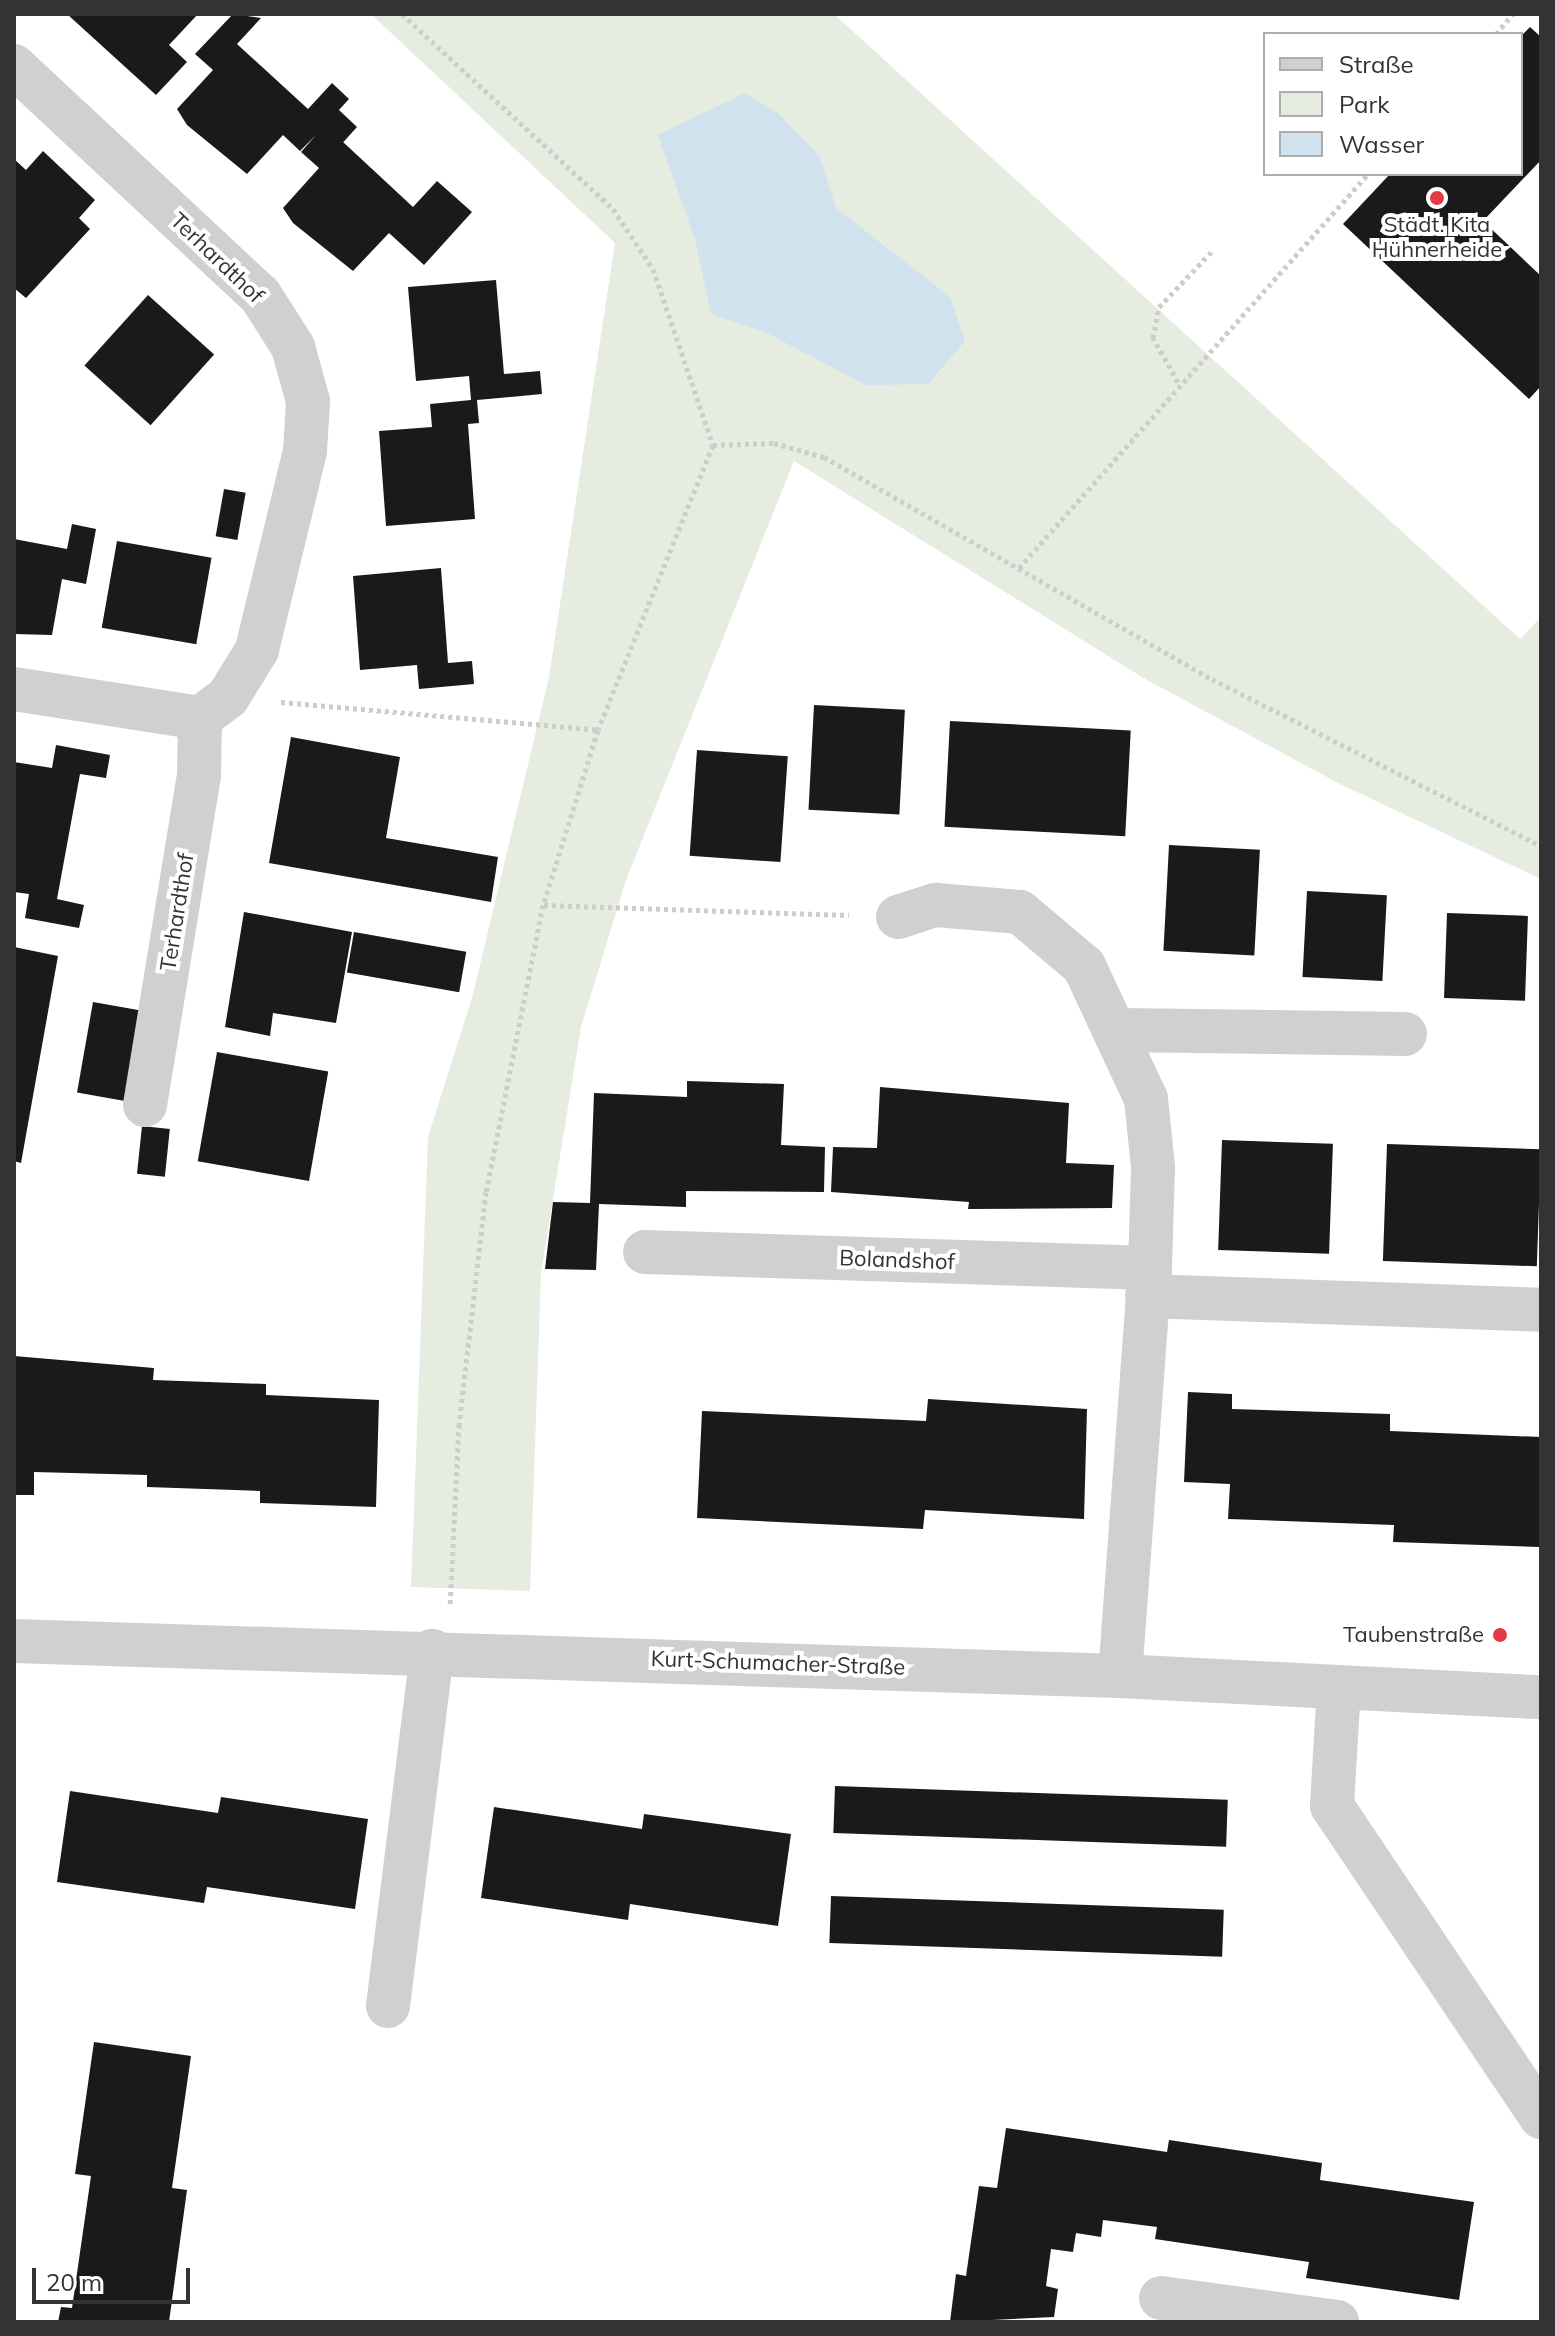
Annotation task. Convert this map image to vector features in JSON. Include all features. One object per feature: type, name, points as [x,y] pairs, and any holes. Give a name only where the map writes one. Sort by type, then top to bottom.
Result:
[{"type":"street","name":"Terhardthof","points":[[14,66],[260,295],[293,347],[308,401],[305,451],[257,650],[214,708],[199,776],[145,1105]]},
{"type":"street","points":[[14,689],[214,708]]},
{"type":"street","points":[[898,917],[936,905],[1020,912],[1084,966],[1120,1030],[1146,1099],[1148,1282],[1120,1676]]},
{"type":"street","points":[[1120,1030],[1405,1034]]},
{"type":"street","name":"Bolandshof","points":[[645,1252],[1148,1282],[1541,1310]]},
{"type":"street","name":"Kurt-Schumacher-Straße","points":[[14,1641],[440,1651],[1120,1676],[1541,1697]]},
{"type":"street","points":[[388,2006],[440,1651]]},
{"type":"street","points":[[1339,1687],[1332,1806],[1541,2117]]},
{"type":"street","points":[[1161,2298],[1337,2322]]},
{"type":"path","points":[[402,14],[613,209],[653,269],[713,445],[598,730],[543,905],[486,1192],[459,1424],[440,1651]]},
{"type":"path","points":[[1498,32],[1513,14]]},
{"type":"path","points":[[1019,568],[1178,382],[1366,176]]},
{"type":"path","points":[[1178,382],[1153,338],[1159,307],[1213,250]]},
{"type":"path","points":[[713,445],[774,443],[824,457],[1333,744],[1541,846]]},
{"type":"path","points":[[214,708],[598,730]]},
{"type":"path","points":[[543,905],[898,917]]},
{"type":"green space","points":[[371,14],[834,14],[1520,639],[1541,617],[1541,879],[1340,784],[1147,680],[794,461],[626,880],[581,1027],[541,1273],[530,1591],[411,1587],[428,1137],[472,998],[549,677],[615,243]]},
{"type":"water","points":[[745,93],[778,113],[820,157],[836,208],[950,297],[965,341],[928,384],[866,385],[765,332],[711,314],[695,239],[658,135]]},
{"type":"building","points":[[67,14],[198,14],[169,45],[187,62],[156,95]]},
{"type":"building","points":[[233,14],[261,18],[237,44],[308,109],[332,83],[349,99],[339,110],[357,127],[343,142],[413,207],[437,181],[472,212],[424,265],[389,233],[353,271],[293,223],[283,208],[319,168],[301,152],[316,135],[300,151],[283,135],[247,174],[187,125],[177,109],[213,70],[195,54]]},
{"type":"building","name":"Städt. Kita Hühnerheide","points":[[1530,27],[1541,37],[1541,160],[1483,221],[1541,276],[1541,386],[1529,399],[1343,224],[1388,176],[1523,176],[1523,34]]},
{"type":"building","points":[[43,151],[95,200],[79,218],[90,229],[26,298],[14,288],[14,159],[26,170]]},
{"type":"building","points":[[496,280],[504,374],[540,371],[542,394],[477,400],[479,423],[468,424],[475,519],[386,526],[379,431],[432,427],[430,404],[471,400],[469,376],[416,381],[408,287]]},
{"type":"building","points":[[148,295],[214,355],[151,425],[84,366]]},
{"type":"building","points":[[224,489],[246,493],[237,540],[216,536]]},
{"type":"building","points":[[72,524],[96,529],[86,584],[62,579],[52,635],[14,634],[14,539],[67,549]]},
{"type":"building","points":[[117,541],[212,558],[196,644],[102,628]]},
{"type":"building","points":[[441,568],[448,663],[472,661],[474,684],[419,689],[417,665],[360,670],[353,576]]},
{"type":"building","points":[[814,705],[905,710],[899,815],[809,810]]},
{"type":"building","points":[[950,721],[1131,730],[1125,836],[944,827]]},
{"type":"building","points":[[291,737],[400,757],[386,838],[498,857],[491,902],[269,863]]},
{"type":"building","points":[[56,745],[110,755],[106,778],[80,774],[57,899],[84,905],[79,928],[25,918],[29,894],[14,892],[14,762],[52,768]]},
{"type":"building","points":[[697,750],[788,756],[780,862],[690,856]]},
{"type":"building","points":[[1169,845],[1260,850],[1254,956],[1163,951]]},
{"type":"building","points":[[1307,891],[1387,895],[1382,981],[1302,977]]},
{"type":"building","points":[[244,912],[352,932],[336,1023],[273,1013],[270,1036],[225,1027]]},
{"type":"building","points":[[1447,913],[1528,916],[1525,1001],[1444,998]]},
{"type":"building","points":[[354,932],[466,952],[459,992],[347,972]]},
{"type":"building","points":[[14,947],[58,956],[21,1163],[14,1161]]},
{"type":"building","points":[[93,1002],[142,1011],[126,1101],[77,1093]]},
{"type":"building","points":[[217,1052],[328,1072],[309,1181],[198,1161]]},
{"type":"building","points":[[687,1081],[784,1084],[781,1145],[825,1147],[824,1192],[686,1191],[686,1207],[599,1204],[596,1270],[545,1269],[553,1202],[590,1203],[594,1093],[687,1097]]},
{"type":"building","points":[[880,1087],[1069,1103],[1066,1163],[1114,1165],[1112,1208],[968,1209],[969,1202],[831,1192],[833,1147],[877,1148]]},
{"type":"building","points":[[142,1126],[170,1129],[165,1177],[137,1174]]},
{"type":"building","points":[[1222,1140],[1333,1144],[1329,1254],[1218,1250]]},
{"type":"building","points":[[1387,1144],[1541,1149],[1537,1266],[1383,1261]]},
{"type":"building","points":[[14,1356],[154,1368],[153,1380],[266,1384],[266,1395],[379,1400],[376,1507],[260,1503],[260,1491],[147,1487],[147,1475],[34,1472],[34,1495],[14,1495]]},
{"type":"building","points":[[1188,1392],[1232,1394],[1232,1409],[1390,1414],[1390,1431],[1541,1437],[1541,1547],[1393,1542],[1394,1525],[1228,1519],[1230,1484],[1184,1482]]},
{"type":"building","points":[[928,1399],[1087,1409],[1084,1519],[925,1510],[923,1529],[697,1518],[702,1411],[926,1421]]},
{"type":"building","points":[[835,1786],[1228,1800],[1226,1847],[833,1833]]},
{"type":"building","points":[[70,1791],[218,1813],[221,1797],[368,1819],[355,1909],[207,1887],[204,1903],[57,1882]]},
{"type":"building","points":[[494,1807],[642,1829],[644,1814],[791,1834],[778,1926],[630,1904],[628,1920],[481,1898]]},
{"type":"building","points":[[831,1896],[1224,1910],[1222,1957],[829,1943]]},
{"type":"building","points":[[94,2042],[191,2056],[172,2188],[187,2190],[169,2322],[58,2322],[61,2307],[72,2308],[91,2176],[75,2174]]},
{"type":"building","points":[[1006,2128],[1167,2152],[1169,2140],[1322,2163],[1320,2180],[1474,2202],[1459,2300],[1306,2278],[1309,2262],[1155,2239],[1157,2227],[1103,2220],[1101,2237],[1076,2233],[1073,2252],[1051,2249],[1046,2286],[1058,2289],[1054,2317],[950,2322],[956,2274],[966,2276],[979,2186],[997,2188]]},
{"type":"place","name":"Städt. Kita Hühnerheide","points":[[1437,198]]},
{"type":"place","name":"Taubenstraße","points":[[1500,1635]]}]
